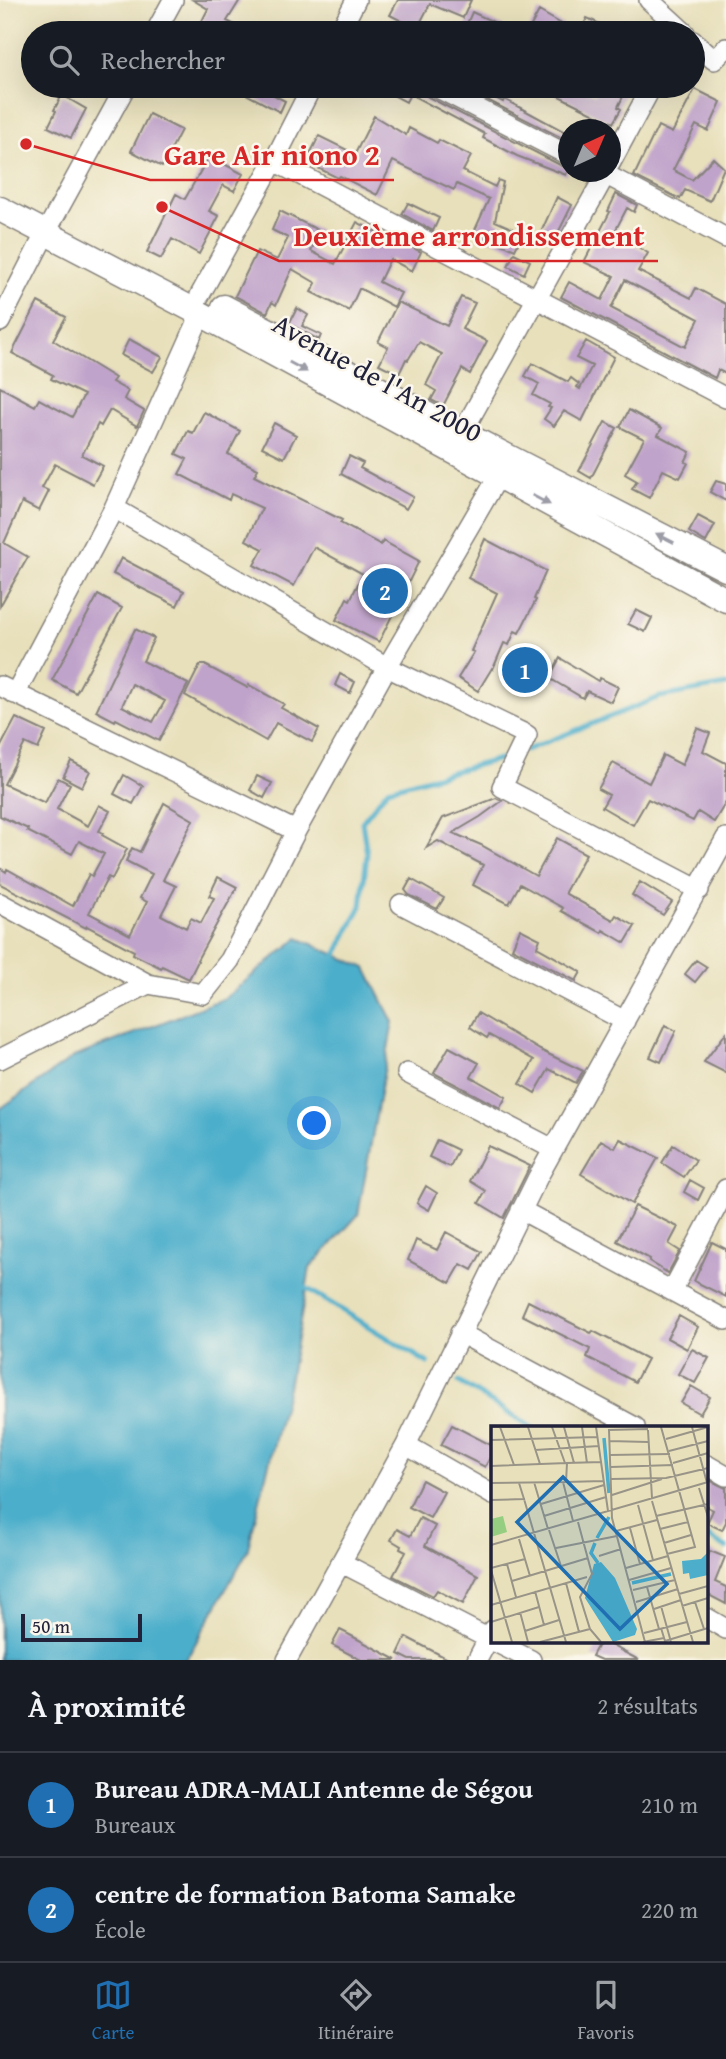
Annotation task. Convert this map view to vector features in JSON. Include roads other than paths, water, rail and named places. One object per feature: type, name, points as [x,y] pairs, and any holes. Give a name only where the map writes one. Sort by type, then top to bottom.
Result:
[{"type":"main road","name":"Avenue de l'An 2000","points":[[0,191],[49,225],[200,304],[462,433],[726,569]]},
{"type":"main road","name":"Avenue de l'An 2000","points":[[0,209],[49,225]]},
{"type":"main road","name":"Avenue de l'An 2000","points":[[200,304],[498,477],[726,600]]},
{"type":"street","points":[[162,21],[173,0]]},
{"type":"street","points":[[345,21],[356,0]]},
{"type":"street","points":[[649,0],[671,21]]},
{"type":"street","points":[[705,48],[722,60]]},
{"type":"street","points":[[0,322],[49,225],[119,98]]},
{"type":"street","points":[[296,831],[8,690],[114,508],[200,304],[306,98]]},
{"type":"street","points":[[457,98],[558,149]]},
{"type":"street","points":[[621,143],[645,98]]},
{"type":"street","points":[[274,161],[726,398]]},
{"type":"street","points":[[621,178],[726,238]]},
{"type":"street","points":[[462,433],[599,182]]},
{"type":"street","points":[[0,903],[148,984],[203,994],[230,960],[296,831],[387,667],[498,477]]},
{"type":"street","points":[[114,508],[387,667],[527,735],[502,787],[699,890]]},
{"type":"street","points":[[287,1660],[407,1445],[553,1149],[726,838]]},
{"type":"street","points":[[401,904],[625,1020]]},
{"type":"street","points":[[0,1059],[148,984]]},
{"type":"street","points":[[407,1073],[553,1149]]},
{"type":"street","points":[[672,1290],[726,1189]]},
{"type":"street","points":[[522,1210],[726,1320]]},
{"type":"street","points":[[460,1333],[633,1426]]},
{"type":"street","points":[[407,1445],[491,1494]]},
{"type":"street","points":[[708,1466],[726,1476]]},
{"type":"street","points":[[342,1563],[491,1637]]},
{"type":"street","points":[[708,1619],[726,1629]]},
{"type":"street","points":[[478,1660],[491,1639]]},
{"type":"street","points":[[502,1643],[531,1660]]},
{"type":"water","points":[[298,938],[366,968],[393,1022],[358,1215],[310,1268],[288,1387],[247,1552],[186,1660],[0,1660],[0,1109],[74,1057],[225,998]]},
{"type":"waterway","points":[[526,750],[660,697],[726,685]]},
{"type":"waterway","points":[[336,955],[361,906],[367,854],[362,822],[388,789],[511,756]]},
{"type":"waterway","points":[[306,1288],[428,1363]]},
{"type":"waterway","points":[[459,1382],[529,1426]]},
{"type":"waterway","points":[[708,1537],[726,1548]]},
{"type":"place","name":"Gare Air niono 2","points":[[26,144]]},
{"type":"place","name":"Deuxième arrondissement","points":[[162,207]]},
{"type":"place","name":"centre de formation Batoma Samake","points":[[385,591]]},
{"type":"place","name":"Bureau ADRA-MALI Antenne de Ségou","points":[[525,670]]}]
